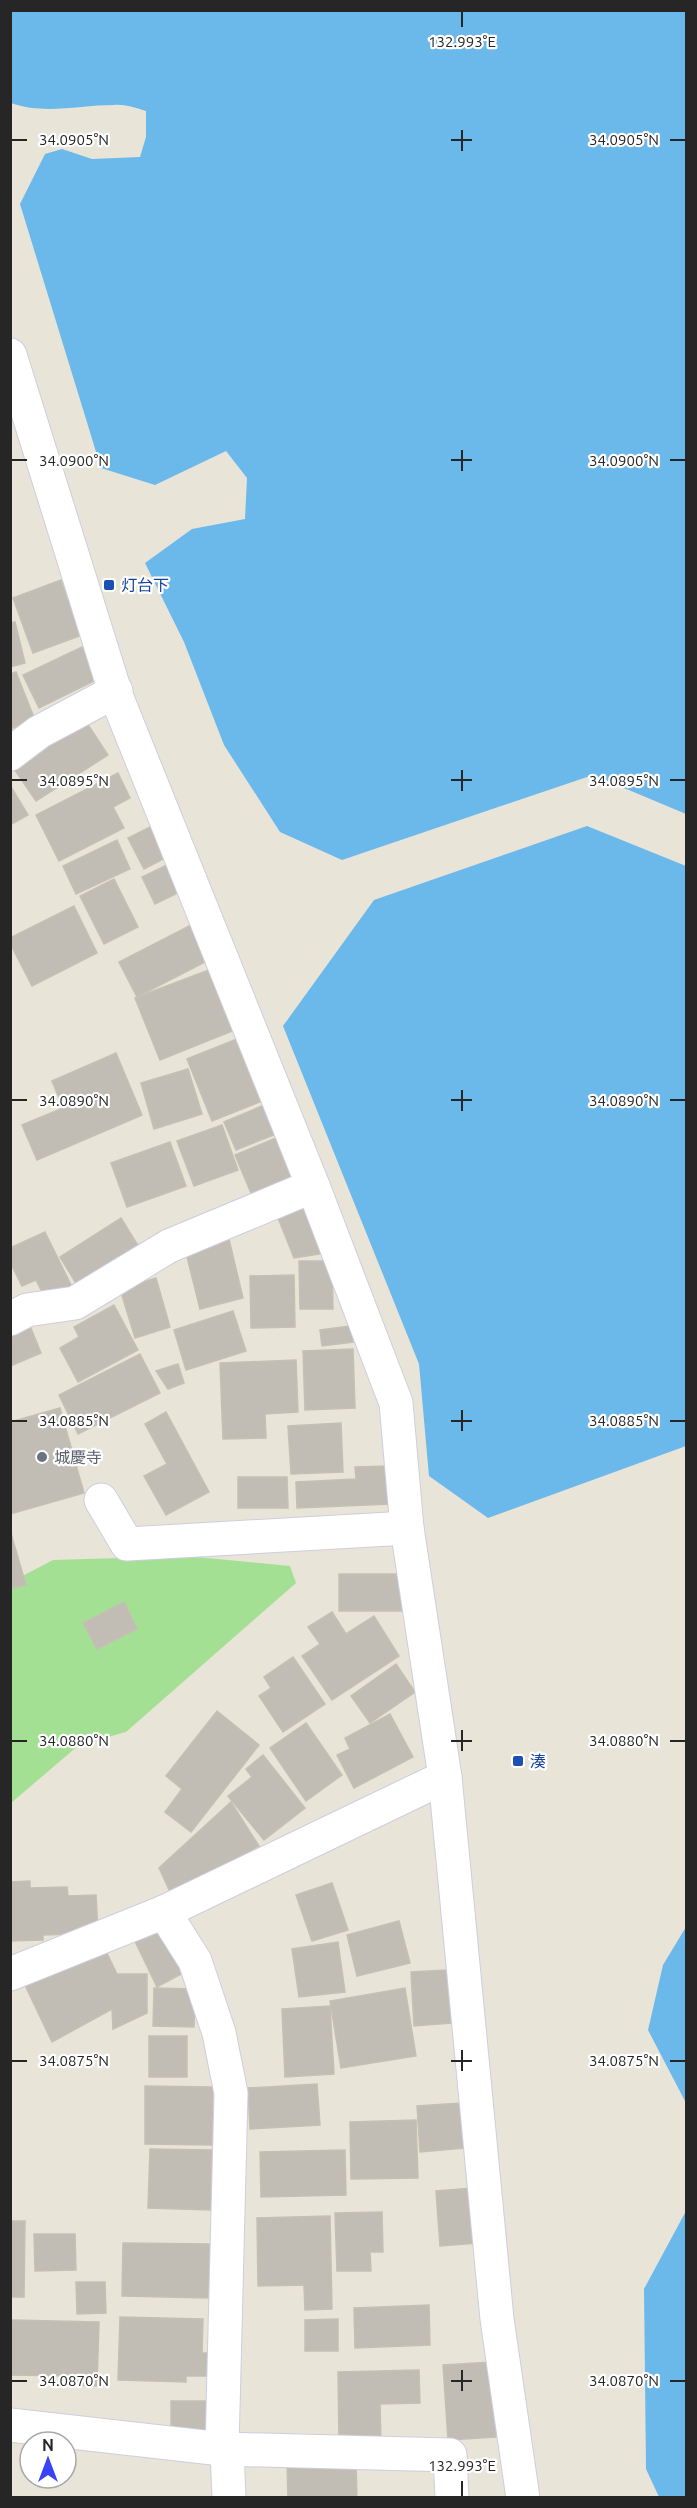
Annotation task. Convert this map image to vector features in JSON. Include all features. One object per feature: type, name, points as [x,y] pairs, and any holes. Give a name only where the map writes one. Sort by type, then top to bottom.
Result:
[{"type":"street","points":[[10,355],[116,695],[313,1186],[396,1403],[407,1528],[445,1777],[497,2319],[523,2498]]},
{"type":"street","points":[[10,754],[39,732],[116,695]]},
{"type":"street","points":[[10,1319],[27,1310],[75,1303],[169,1246],[313,1186]]},
{"type":"street","points":[[101,1500],[127,1544],[407,1528]]},
{"type":"street","points":[[10,1974],[164,1912],[445,1777]]},
{"type":"street","points":[[164,1912],[195,1961],[219,2033],[231,2093],[224,2449],[229,2498]]},
{"type":"street","points":[[10,2425],[224,2449],[450,2455],[452,2498]]},
{"type":"green space","points":[[187,1556],[290,1566],[296,1583],[126,1732],[79,1745],[11,1803],[11,1582],[53,1560]]},
{"type":"water","points":[[11,10],[686,11],[686,814],[593,775],[342,860],[280,832],[224,745],[184,642],[145,563],[192,529],[245,519],[247,478],[226,451],[155,485],[101,468],[20,204],[45,154],[62,149],[92,159],[140,157],[146,137],[146,111],[118,105],[49,109],[23,107],[11,103]]},
{"type":"water","points":[[587,826],[686,866],[686,1446],[488,1518],[429,1476],[419,1364],[283,1026],[374,900]]},
{"type":"water","points":[[686,1927],[686,2136],[685,2101],[648,2030],[663,1965]]},
{"type":"water","points":[[686,2211],[686,2497],[659,2497],[646,2469],[644,2289]]},
{"type":"building","points":[[61,580],[82,635],[33,653],[13,598]]},
{"type":"building","points":[[15,622],[25,663],[10,667],[10,623]]},
{"type":"building","points":[[82,647],[98,679],[39,708],[23,675]]},
{"type":"building","points":[[16,672],[35,720],[10,729],[10,674]]},
{"type":"building","points":[[81,714],[108,755],[36,801],[10,763]]},
{"type":"building","points":[[118,773],[130,798],[113,807],[124,828],[59,861],[36,815]]},
{"type":"building","points":[[10,785],[28,815],[10,825]]},
{"type":"building","points":[[156,824],[171,855],[144,869],[128,838]]},
{"type":"building","points":[[117,840],[130,869],[76,894],[63,866]]},
{"type":"building","points":[[173,862],[186,889],[155,904],[142,877]]},
{"type":"building","points":[[114,879],[138,927],[104,944],[80,896]]},
{"type":"building","points":[[74,906],[97,953],[32,986],[10,943],[10,938]]},
{"type":"building","points":[[193,924],[211,959],[137,997],[119,962]]},
{"type":"building","points":[[214,968],[237,1029],[160,1060],[135,998]]},
{"type":"building","points":[[242,1037],[267,1099],[212,1121],[187,1059]]},
{"type":"building","points":[[116,1053],[142,1115],[37,1160],[22,1125],[63,1108],[52,1081]]},
{"type":"building","points":[[188,1069],[202,1114],[154,1129],[141,1083]]},
{"type":"building","points":[[269,1103],[281,1132],[236,1150],[224,1122]]},
{"type":"building","points":[[222,1125],[238,1170],[194,1186],[177,1141]]},
{"type":"building","points":[[281,1136],[297,1175],[251,1193],[235,1155]]},
{"type":"building","points":[[170,1142],[186,1186],[127,1207],[111,1163]]},
{"type":"building","points":[[305,1203],[326,1253],[294,1258],[276,1213]]},
{"type":"building","points":[[121,1218],[142,1252],[80,1290],[60,1257]]},
{"type":"building","points":[[45,1232],[72,1287],[46,1300],[36,1280],[22,1286],[10,1262],[10,1248]]},
{"type":"building","points":[[229,1239],[243,1298],[200,1309],[185,1249]]},
{"type":"building","points":[[299,1261],[332,1261],[333,1309],[300,1309]]},
{"type":"building","points":[[294,1275],[295,1327],[251,1328],[250,1276]]},
{"type":"building","points":[[156,1278],[170,1327],[135,1338],[120,1289]]},
{"type":"building","points":[[114,1305],[138,1350],[78,1382],[60,1348],[79,1337],[74,1327]]},
{"type":"building","points":[[233,1311],[246,1351],[186,1370],[174,1330]]},
{"type":"building","points":[[28,1321],[41,1353],[10,1366],[10,1328]]},
{"type":"building","points":[[350,1326],[353,1342],[322,1346],[320,1330]]},
{"type":"building","points":[[353,1349],[355,1408],[305,1410],[303,1351]]},
{"type":"building","points":[[140,1354],[160,1393],[78,1434],[59,1395]]},
{"type":"building","points":[[296,1360],[298,1412],[265,1414],[266,1438],[223,1439],[220,1363]]},
{"type":"building","points":[[178,1364],[184,1383],[168,1389],[156,1371]]},
{"type":"building","name":"城慶寺","points":[[60,1408],[84,1493],[10,1514],[10,1422]]},
{"type":"building","points":[[166,1412],[209,1492],[166,1515],[144,1476],[167,1464],[145,1424]]},
{"type":"building","points":[[341,1423],[343,1472],[291,1474],[288,1426]]},
{"type":"building","points":[[389,1466],[391,1504],[297,1508],[296,1482],[356,1479],[355,1467]]},
{"type":"building","points":[[238,1477],[287,1477],[288,1508],[238,1508]]},
{"type":"building","points":[[10,1530],[26,1585],[10,1589]]},
{"type":"building","points":[[339,1574],[406,1574],[406,1611],[339,1611]]},
{"type":"building","points":[[124,1602],[137,1629],[97,1649],[83,1623]]},
{"type":"building","points":[[332,1612],[346,1634],[374,1616],[399,1656],[332,1700],[302,1656],[320,1644],[308,1627]]},
{"type":"building","points":[[293,1657],[325,1704],[283,1732],[259,1696],[271,1688],[264,1677]]},
{"type":"building","points":[[396,1664],[415,1692],[370,1723],[351,1696]]},
{"type":"building","points":[[217,1711],[259,1745],[191,1832],[165,1812],[182,1789],[166,1776]]},
{"type":"building","points":[[390,1714],[413,1757],[354,1788],[337,1755],[350,1749],[345,1738]]},
{"type":"building","points":[[306,1723],[342,1775],[306,1801],[270,1748]]},
{"type":"building","points":[[263,1755],[305,1808],[264,1840],[228,1796],[252,1777],[246,1769]]},
{"type":"building","points":[[231,1802],[259,1846],[172,1896],[159,1868]]},
{"type":"building","points":[[30,1881],[30,1888],[67,1887],[68,1896],[96,1895],[98,1933],[43,1935],[43,1940],[10,1941],[10,1882]]},
{"type":"building","points":[[332,1883],[348,1930],[312,1941],[296,1895]]},
{"type":"building","points":[[399,1921],[410,1963],[357,1976],[347,1935]]},
{"type":"building","points":[[161,1924],[185,1972],[157,1987],[133,1937]]},
{"type":"building","points":[[338,1942],[345,1992],[299,1997],[292,1949]]},
{"type":"building","points":[[102,1943],[117,1974],[147,1974],[147,2013],[113,2029],[112,2009],[52,2042],[24,1983]]},
{"type":"building","points":[[447,1970],[451,2023],[414,2026],[411,1972]]},
{"type":"building","points":[[154,1988],[195,1989],[194,2027],[153,2026]]},
{"type":"building","points":[[405,1988],[416,2056],[341,2068],[330,2001]]},
{"type":"building","points":[[330,2006],[334,2074],[285,2077],[282,2009]]},
{"type":"building","points":[[149,2036],[187,2036],[187,2077],[149,2077]]},
{"type":"building","points":[[317,2084],[320,2125],[250,2129],[248,2088]]},
{"type":"building","points":[[145,2086],[213,2087],[212,2145],[145,2144]]},
{"type":"building","points":[[461,2103],[464,2148],[420,2152],[417,2106]]},
{"type":"building","points":[[416,2120],[418,2178],[351,2179],[350,2122]]},
{"type":"building","points":[[150,2149],[212,2150],[211,2210],[148,2208]]},
{"type":"building","points":[[345,2150],[346,2195],[261,2197],[260,2152]]},
{"type":"building","points":[[473,2188],[478,2243],[440,2246],[436,2191]]},
{"type":"building","points":[[382,2212],[383,2252],[370,2252],[371,2271],[337,2271],[335,2213]]},
{"type":"building","points":[[330,2216],[332,2309],[305,2310],[304,2285],[258,2286],[257,2218]]},
{"type":"building","points":[[10,2221],[25,2221],[24,2297],[10,2297]]},
{"type":"building","points":[[34,2234],[75,2234],[76,2270],[35,2271]]},
{"type":"building","points":[[123,2243],[210,2244],[209,2298],[122,2296]]},
{"type":"building","points":[[76,2282],[105,2282],[106,2313],[77,2314]]},
{"type":"building","points":[[429,2305],[430,2345],[355,2348],[354,2308]]},
{"type":"building","points":[[120,2317],[203,2319],[202,2353],[209,2353],[209,2376],[186,2376],[186,2382],[118,2380]]},
{"type":"building","points":[[338,2319],[338,2351],[305,2351],[305,2320]]},
{"type":"building","points":[[11,2320],[99,2322],[97,2386],[71,2385],[71,2376],[10,2375]]},
{"type":"building","points":[[492,2362],[496,2437],[448,2440],[443,2365]]},
{"type":"building","points":[[419,2370],[420,2403],[380,2404],[381,2443],[339,2444],[338,2372]]},
{"type":"building","points":[[171,2401],[213,2401],[212,2430],[171,2430]]},
{"type":"building","points":[[356,2463],[357,2498],[288,2498],[287,2464]]},
{"type":"place","name":"灯台下","points":[[109,585]]},
{"type":"place","name":"城慶寺","points":[[42,1457]]},
{"type":"place","name":"湊","points":[[518,1761]]}]
